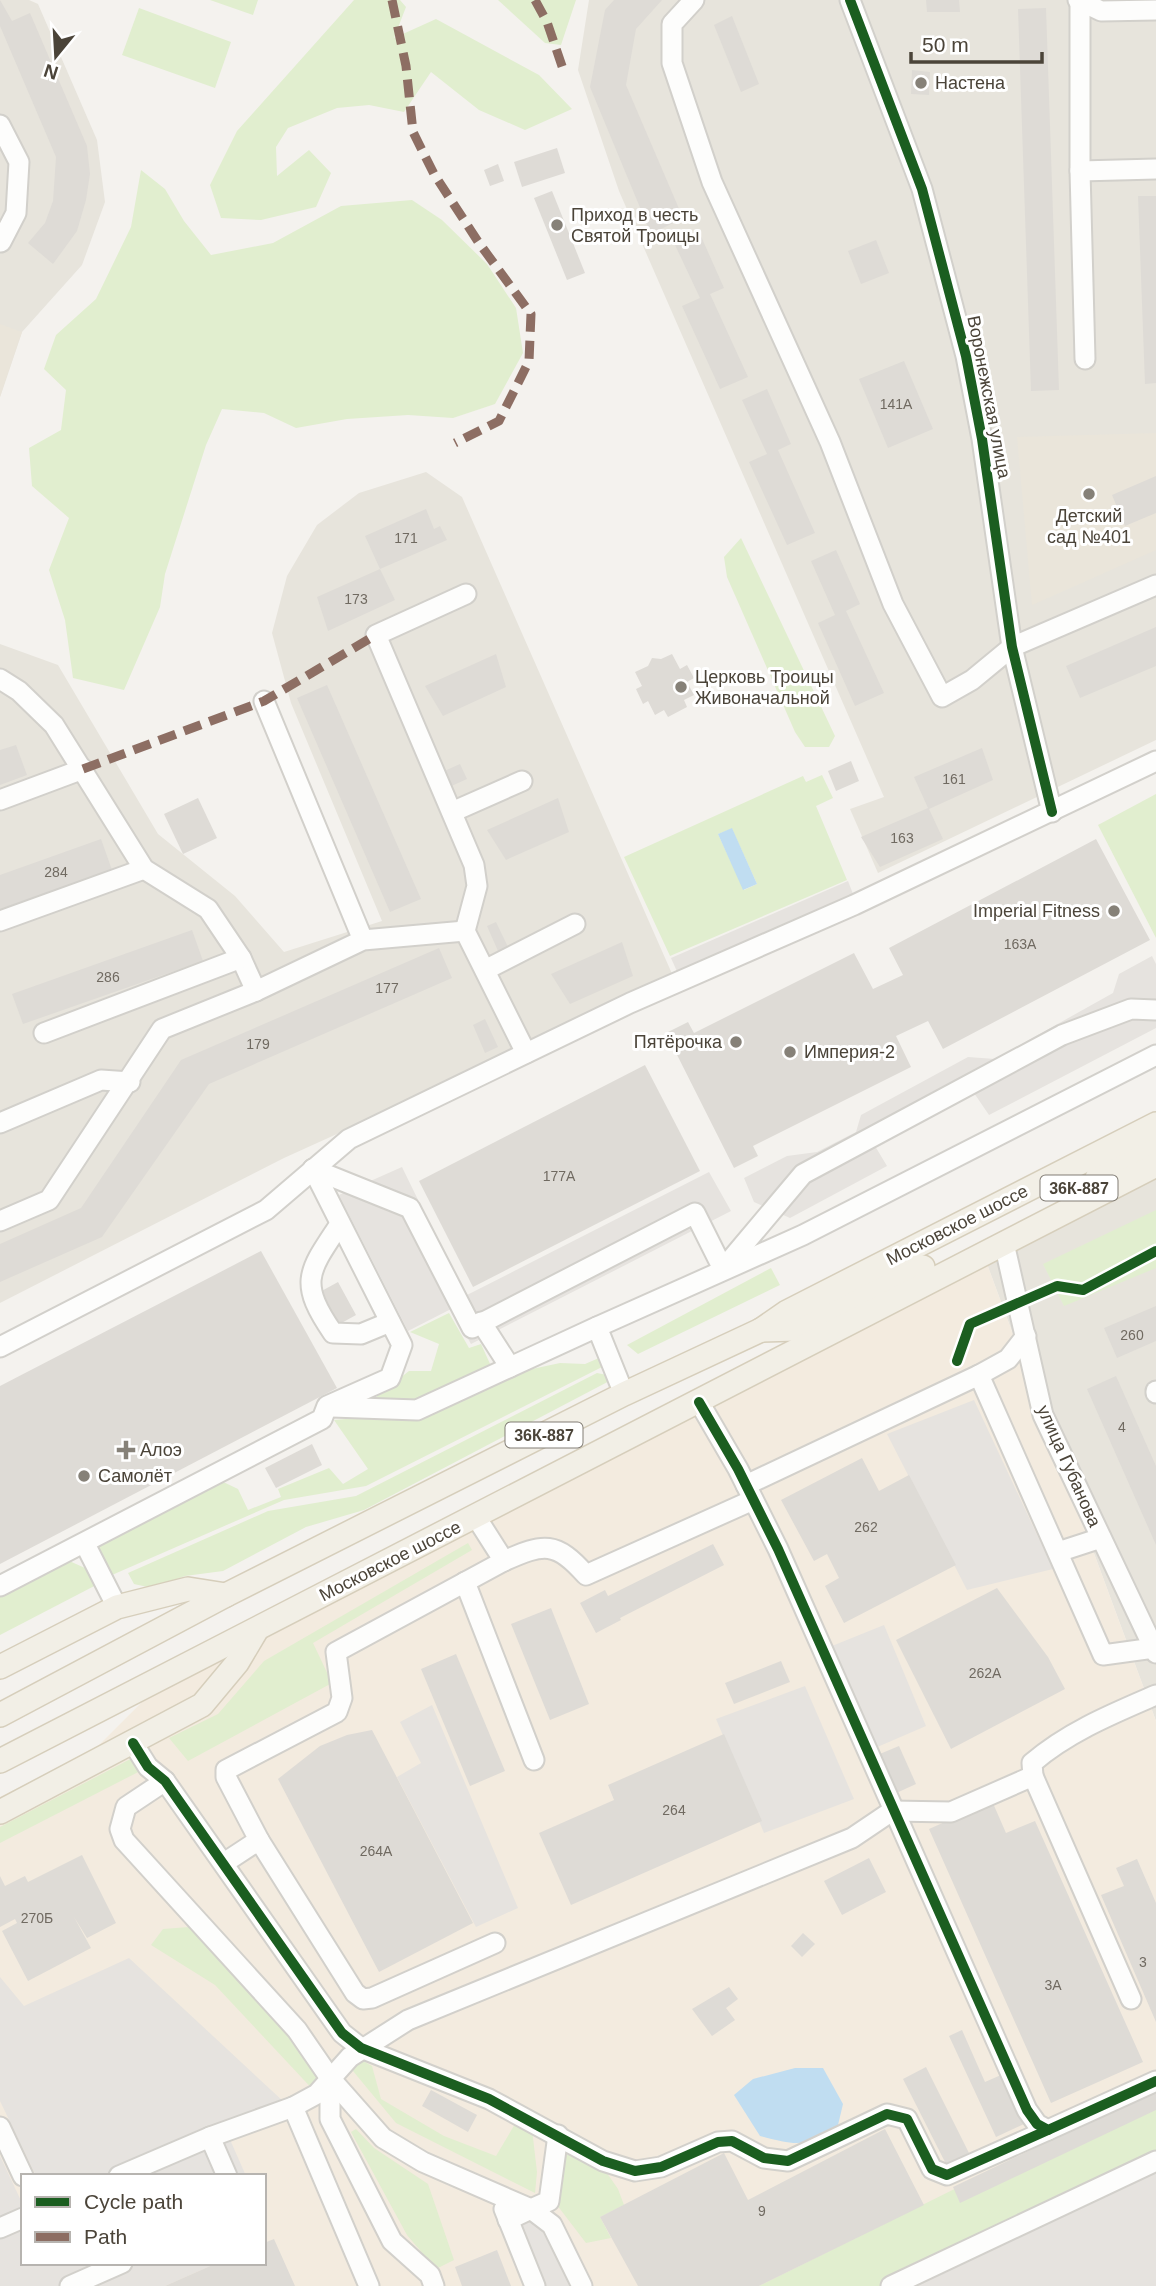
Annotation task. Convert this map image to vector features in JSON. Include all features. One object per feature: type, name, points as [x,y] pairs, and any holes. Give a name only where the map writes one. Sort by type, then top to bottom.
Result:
[{"type":"main road","name":"Московское шоссе","points":[[0,1715],[226,1594],[624,1394],[761,1330],[787,1312],[1156,1124]]},
{"type":"main road","name":"Московское шоссе","points":[[0,1761],[699,1402],[1003,1236],[1156,1146]]},
{"type":"main road","name":"Московское шоссе","points":[[761,1330],[796,1329],[1156,1165]]},
{"type":"main road","name":"Московское шоссе","points":[[778,1357],[796,1329]]},
{"type":"main road","points":[[0,1667],[117,1608],[188,1589],[226,1594]]},
{"type":"main road","points":[[0,1812],[202,1705],[237,1663],[256,1631]]},
{"type":"street","points":[[694,0],[672,24],[672,63],[712,182],[830,442],[893,604],[942,697],[972,680],[1012,647],[1156,584]]},
{"type":"street","name":"Воронежская улица","points":[[850,0],[922,189],[966,356],[982,439],[1012,647],[1052,811]]},
{"type":"street","points":[[1085,359],[1079,1],[1101,11],[1144,6]]},
{"type":"street","points":[[0,125],[19,162],[16,213],[1,242]]},
{"type":"street","points":[[1080,171],[1156,169]]},
{"type":"street","points":[[466,594],[376,635],[474,865],[477,886],[465,931],[526,1053]]},
{"type":"street","points":[[0,679],[19,691],[54,725],[144,869],[208,909],[241,958],[256,991]]},
{"type":"street","points":[[264,701],[363,940]]},
{"type":"street","points":[[0,1347],[266,1210],[349,1139],[526,1053],[1156,761]]},
{"type":"street","points":[[0,800],[83,769]]},
{"type":"street","points":[[452,812],[522,781]]},
{"type":"street","points":[[0,921],[144,869]]},
{"type":"street","points":[[485,970],[575,924]]},
{"type":"street","points":[[0,1221],[50,1200],[130,1082],[162,1029],[256,991],[363,940],[465,931]]},
{"type":"street","points":[[44,1033],[241,958]]},
{"type":"street","points":[[723,1269],[803,1174],[1062,1035],[1130,1009],[1156,1010]]},
{"type":"street","points":[[327,1406],[417,1410],[803,1235],[1156,1055]]},
{"type":"street","points":[[0,1123],[101,1080],[130,1082]]},
{"type":"street","points":[[0,1586],[322,1419],[327,1406],[390,1378],[402,1345],[313,1169]]},
{"type":"street","points":[[313,1169],[410,1208],[472,1328],[695,1213],[723,1269]]},
{"type":"street","points":[[340,1224],[317,1258],[309,1280],[314,1306],[333,1333],[361,1334],[390,1322]]},
{"type":"street","name":"улица Губанова","points":[[1003,1236],[1043,1415],[1153,1640]]},
{"type":"street","points":[[481,1322],[510,1367]]},
{"type":"street","points":[[597,1327],[624,1394]]},
{"type":"street","points":[[495,1943],[372,1998],[363,1999],[355,1993],[260,1840],[226,1777],[226,1769],[337,1712],[342,1699],[334,1658],[341,1647],[535,1547],[552,1548],[568,1555],[586,1574],[979,1375],[1008,1359],[1026,1336]]},
{"type":"street","points":[[979,1375],[1103,1655],[1153,1640]]},
{"type":"street","points":[[699,1402],[750,1492],[1027,2110],[1037,2124],[1048,2130]]},
{"type":"street","points":[[476,1517],[504,1562]]},
{"type":"street","points":[[1058,1552],[1101,1538]]},
{"type":"street","points":[[85,1544],[117,1608]]},
{"type":"street","points":[[465,1582],[534,1760]]},
{"type":"street","points":[[1131,1999],[1033,1776],[1032,1763],[1052,1746],[1100,1719],[1156,1695]]},
{"type":"street","points":[[133,1743],[148,1767],[165,1781],[342,2033],[361,2048],[489,2099],[620,2169],[648,2171],[718,2142],[732,2141],[764,2158],[788,2161],[887,2114],[900,2115],[907,2119],[932,2169],[947,2175],[1156,2081]]},
{"type":"street","points":[[124,2174],[210,2137],[293,2107],[317,2094],[361,2048],[408,2020],[852,1838],[892,1811],[951,1812],[1033,1776]]},
{"type":"street","points":[[165,1781],[126,1807],[120,1829],[124,1840],[297,2030],[330,2078],[383,2138],[423,2162],[531,2209],[552,2225],[582,2286]]},
{"type":"street","points":[[223,1863],[260,1840]]},
{"type":"street","points":[[330,2078],[330,2119],[392,2241],[430,2275],[434,2286]]},
{"type":"street","points":[[293,2107],[369,2286]]},
{"type":"street","points":[[0,2127],[22,2174]]},
{"type":"street","points":[[508,2220],[549,2201],[558,2135]]},
{"type":"street","points":[[210,2137],[226,2174]]},
{"type":"street","points":[[891,2286],[1156,2161]]},
{"type":"street","points":[[498,2194],[535,2286]]},
{"type":"street","points":[[0,2228],[21,2219]]},
{"type":"street","points":[[70,2286],[117,2265]]},
{"type":"shaded area","points":[[0,0],[29,0],[38,4],[97,140],[105,202],[82,265],[22,332],[0,397]]},
{"type":"shaded area","points":[[589,0],[1156,0],[1156,740],[878,873],[850,809],[884,797],[619,191],[578,70]]},
{"type":"shaded area","points":[[0,324],[22,332],[0,397]]},
{"type":"shaded area","name":"Детский сад №401","points":[[1156,433],[1156,550],[1032,605],[1017,437]]},
{"type":"shaded area","points":[[426,472],[462,497],[673,976],[478,1070],[284,1158],[0,1303],[0,644],[58,665],[158,834],[235,896],[284,952],[382,921],[291,703],[272,633],[287,576],[317,525],[359,493]]},
{"type":"shaded area","points":[[848,881],[855,899],[679,976],[671,958]]},
{"type":"shaded area","points":[[1152,956],[1156,964],[1156,1028],[989,1115],[974,1093],[875,1146],[887,1166],[790,1218],[754,1202],[744,1178],[787,1156],[817,1152],[856,1132],[861,1115],[968,1057],[995,1059],[1113,993],[1119,974]]},
{"type":"shaded area","points":[[402,1167],[465,1296],[709,1172],[731,1211],[471,1344],[451,1309],[408,1331],[339,1195]]},
{"type":"shaded area","points":[[1156,1178],[1156,1721],[987,1264]]},
{"type":"shaded area","points":[[987,1264],[1156,1721],[1156,2099],[771,2286],[0,2286],[0,1797],[96,1748],[143,1701]]},
{"type":"shaded area","points":[[974,1400],[1053,1569],[967,1590],[887,1434]]},
{"type":"shaded area","points":[[884,1625],[926,1726],[875,1748],[832,1646]]},
{"type":"shaded area","points":[[805,1686],[854,1799],[764,1833],[716,1719]]},
{"type":"shaded area","points":[[432,1705],[518,1908],[476,1927],[397,1777],[421,1763],[400,1722]]},
{"type":"shaded area","points":[[129,1958],[284,2102],[109,2174],[35,2174],[0,2101],[0,1977],[24,2006]]},
{"type":"shaded area","points":[[228,2135],[245,2174],[139,2174]]},
{"type":"shaded area","points":[[0,2156],[21,2201],[21,2211],[0,2220]]},
{"type":"shaded area","points":[[1156,2173],[1156,2286],[913,2286]]},
{"type":"shaded area","points":[[533,2216],[576,2286],[542,2286],[515,2225]]},
{"type":"shaded area","points":[[21,2225],[21,2265],[212,2265],[165,2286],[0,2286],[0,2234]]},
{"type":"green space","points":[[210,0],[258,0],[253,15]]},
{"type":"green space","points":[[354,0],[400,0],[406,7],[394,38],[436,19],[539,75],[572,109],[525,130],[479,110],[431,72],[404,112],[369,105],[337,108],[288,128],[276,147],[277,176],[309,150],[331,173],[316,207],[261,220],[221,218],[210,185],[237,131]]},
{"type":"green space","points":[[498,0],[576,0],[561,45],[545,43]]},
{"type":"green space","points":[[139,8],[231,42],[215,88],[122,55]]},
{"type":"green space","points":[[141,170],[165,189],[184,221],[211,255],[273,243],[341,206],[412,200],[442,220],[487,264],[516,308],[523,353],[495,404],[453,418],[408,415],[347,419],[296,428],[264,413],[222,409],[206,445],[165,574],[160,607],[124,690],[73,678],[65,620],[49,570],[69,518],[32,486],[29,448],[61,430],[66,390],[44,369],[56,335],[96,299],[131,227]]},
{"type":"green space","points":[[741,538],[835,736],[829,747],[805,747],[795,732],[727,577],[724,557]]},
{"type":"green space","points":[[822,775],[833,798],[816,806],[847,880],[670,956],[624,857],[803,776],[806,782]],"holes":[[[732,829],[757,884],[744,890],[718,834]]]},
{"type":"green space","points":[[1156,794],[1156,938],[1098,825]]},
{"type":"green space","points":[[1156,1210],[1156,1268],[1064,1306],[1043,1264]]},
{"type":"green space","points":[[771,1268],[780,1285],[638,1354],[627,1345]]},
{"type":"green space","points":[[449,1313],[469,1348],[481,1344],[491,1366],[424,1400],[371,1401],[409,1371],[431,1371],[439,1344],[410,1332]]},
{"type":"green space","points":[[599,1358],[602,1367],[366,1486],[284,1500],[112,1575],[100,1554],[98,1541],[217,1479],[238,1489],[248,1510],[281,1497],[278,1489],[329,1468],[343,1484],[368,1469],[334,1420],[436,1411],[532,1369],[560,1363],[585,1364]]},
{"type":"green space","points":[[597,1373],[617,1377],[364,1510],[306,1527],[223,1571],[185,1576],[152,1588],[134,1584],[128,1573],[268,1511],[356,1496]]},
{"type":"green space","points":[[468,1543],[472,1550],[313,1643],[332,1683],[188,1761],[169,1738],[218,1714],[264,1661]]},
{"type":"green space","points":[[67,1560],[85,1568],[102,1582],[0,1635],[0,1597]]},
{"type":"green space","points":[[140,1754],[148,1767],[0,1843],[0,1827]]},
{"type":"green space","points":[[202,1926],[285,2016],[318,2072],[317,2094],[215,1985],[151,1945],[163,1929]]},
{"type":"green space","points":[[356,2057],[372,2066],[381,2099],[444,2136],[496,2156],[515,2124],[532,2129],[537,2172],[535,2193],[396,2123],[353,2071]]},
{"type":"green space","points":[[1156,2089],[1156,2171],[902,2286],[759,2286]]},
{"type":"green space","points":[[356,2129],[374,2148],[428,2184],[454,2260],[436,2269],[407,2235],[351,2132]]},
{"type":"green space","points":[[573,2151],[593,2153],[618,2189],[624,2205],[600,2217],[611,2238],[586,2243],[557,2205],[564,2177],[559,2161]]},
{"type":"water","points":[[732,828],[757,884],[743,890],[718,834]]},
{"type":"water","points":[[795,2068],[823,2068],[843,2104],[838,2125],[818,2138],[801,2143],[760,2136],[734,2095],[753,2079]]},
{"type":"building","points":[[0,0],[12,21],[30,13],[87,146],[90,174],[86,200],[77,231],[53,264],[28,243],[45,223],[53,201],[56,157],[0,26]]},
{"type":"building","points":[[614,0],[662,0],[636,29],[626,85],[683,218],[651,234],[590,87],[605,10]]},
{"type":"building","points":[[926,0],[959,0],[960,12],[927,12]]},
{"type":"building","points":[[1046,8],[1059,390],[1031,391],[1018,9]]},
{"type":"building","points":[[732,16],[759,84],[741,92],[714,25]]},
{"type":"building","name":"Настена","points":[[912,70],[930,72],[929,95],[911,94]]},
{"type":"building","points":[[557,148],[565,173],[522,187],[514,162]]},
{"type":"building","points":[[498,164],[504,181],[490,186],[484,170]]},
{"type":"building","points":[[552,191],[585,273],[567,280],[534,198]]},
{"type":"building","points":[[1138,196],[1156,196],[1156,383],[1145,384]]},
{"type":"building","points":[[700,234],[724,288],[710,294],[748,377],[720,389],[682,306],[700,298],[675,245]]},
{"type":"building","points":[[876,240],[889,273],[861,284],[848,251]]},
{"type":"building","points":[[904,361],[933,429],[888,448],[859,379]]},
{"type":"building","points":[[767,389],[791,444],[778,450],[815,533],[787,545],[749,462],[767,454],[742,400]]},
{"type":"building","points":[[1156,476],[1156,513],[1125,526],[1112,495]]},
{"type":"building","points":[[426,509],[434,529],[440,526],[447,540],[380,569],[365,536]]},
{"type":"building","points":[[836,550],[860,604],[846,611],[884,693],[855,706],[818,623],[835,615],[811,561]]},
{"type":"building","points":[[380,569],[395,600],[328,631],[317,597]]},
{"type":"building","points":[[1156,627],[1156,666],[1080,698],[1066,666]]},
{"type":"building","points":[[496,654],[506,687],[443,716],[425,686]]},
{"type":"building","points":[[672,654],[680,669],[687,665],[694,678],[687,682],[694,695],[684,700],[687,707],[668,717],[664,710],[655,715],[648,701],[643,704],[636,689],[642,686],[635,672],[648,666],[652,658],[661,659]]},
{"type":"building","points":[[327,685],[421,899],[390,912],[297,698]]},
{"type":"building","points":[[16,745],[27,775],[0,785],[0,750]]},
{"type":"building","points":[[982,748],[993,780],[929,809],[943,839],[880,867],[861,837],[928,808],[914,777]]},
{"type":"building","points":[[851,761],[859,781],[836,791],[828,771]]},
{"type":"building","points":[[460,764],[467,779],[447,788],[440,773]]},
{"type":"building","points":[[198,798],[217,838],[183,854],[164,814]]},
{"type":"building","points":[[558,798],[569,832],[506,860],[487,830]]},
{"type":"building","points":[[101,839],[112,870],[0,909],[0,875]]},
{"type":"building","points":[[1096,839],[1150,940],[943,1049],[928,1021],[896,1036],[911,1067],[753,1146],[758,1156],[734,1168],[666,1033],[688,1022],[694,1033],[854,953],[873,989],[903,975],[889,948]]},
{"type":"building","points":[[496,922],[508,947],[498,951],[487,926]]},
{"type":"building","points":[[192,930],[203,961],[23,1024],[12,994]]},
{"type":"building","points":[[622,942],[633,976],[570,1004],[551,974]]},
{"type":"building","points":[[439,948],[452,978],[209,1084],[102,1237],[0,1282],[0,1244],[81,1208],[181,1060]]},
{"type":"building","points":[[485,1019],[498,1047],[485,1053],[473,1025]]},
{"type":"building","points":[[645,1065],[700,1171],[473,1287],[419,1181]]},
{"type":"building","name":"Самолёт","points":[[261,1251],[337,1388],[0,1564],[0,1386]]},
{"type":"building","points":[[338,1282],[356,1315],[336,1326],[318,1293]]},
{"type":"building","points":[[1156,1306],[1156,1341],[1117,1358],[1104,1328]]},
{"type":"building","points":[[1116,1376],[1156,1466],[1156,1545],[1087,1389]]},
{"type":"building","points":[[312,1444],[322,1465],[276,1488],[265,1468]]},
{"type":"building","points":[[862,1458],[879,1491],[909,1475],[956,1565],[844,1623],[825,1586],[839,1578],[827,1554],[814,1561],[781,1500]]},
{"type":"building","points":[[713,1544],[724,1565],[596,1633],[580,1603],[605,1590],[608,1596]]},
{"type":"building","points":[[997,1588],[1048,1657],[1065,1689],[951,1749],[896,1640]]},
{"type":"building","points":[[551,1608],[589,1704],[550,1720],[511,1624]]},
{"type":"building","points":[[456,1654],[505,1771],[470,1786],[421,1669]]},
{"type":"building","points":[[781,1661],[790,1682],[734,1704],[725,1683]]},
{"type":"building","points":[[372,1730],[473,1923],[379,1972],[278,1779],[320,1746],[347,1735]]},
{"type":"building","points":[[724,1734],[762,1821],[571,1905],[539,1833],[614,1800],[608,1785]]},
{"type":"building","points":[[899,1746],[916,1784],[892,1795],[875,1756]]},
{"type":"building","points":[[992,1801],[1006,1833],[1035,1821],[1143,2062],[1051,2103],[929,1829]]},
{"type":"building","points":[[82,1855],[116,1923],[87,1938],[74,1917],[91,1948],[28,1981],[2,1931],[17,1923],[15,1919],[0,1927],[0,1876],[5,1886],[25,1876],[28,1882]]},
{"type":"building","points":[[869,1858],[886,1892],[842,1915],[824,1881]]},
{"type":"building","points":[[1137,1859],[1156,1903],[1156,2022],[1101,1895],[1124,1886],[1116,1868]]},
{"type":"building","points":[[803,1933],[815,1944],[802,1957],[791,1946]]},
{"type":"building","points":[[729,1987],[738,1999],[726,2008],[735,2020],[712,2036],[692,2009]]},
{"type":"building","points":[[962,2030],[985,2082],[1001,2075],[1024,2124],[996,2137],[949,2036]]},
{"type":"building","points":[[926,2067],[969,2153],[946,2164],[903,2079]]},
{"type":"building","points":[[431,2090],[477,2115],[468,2132],[422,2106]]},
{"type":"building","points":[[1156,2090],[1156,2110],[960,2203],[953,2187]]},
{"type":"building","points":[[885,2129],[924,2205],[759,2286],[638,2286],[600,2217],[724,2153],[748,2200]]},
{"type":"building","points":[[274,2239],[295,2286],[165,2286],[212,2265],[266,2265],[266,2242]]},
{"type":"building","points":[[497,2250],[511,2286],[462,2286],[455,2267]]},
{"type":"marked path","points":[[392,0],[406,66],[413,132],[434,174],[479,243],[531,314],[529,361],[499,421],[455,443]]},
{"type":"marked path","points":[[535,0],[547,22],[563,69]]},
{"type":"marked path","points":[[83,769],[264,701],[376,635]]},
{"type":"cycle path","points":[[850,0],[922,189],[966,356],[982,439],[1012,647],[1052,812]]},
{"type":"cycle path","points":[[957,1361],[970,1324],[1057,1286],[1083,1290],[1156,1251]]},
{"type":"cycle path","points":[[699,1402],[738,1469],[778,1549],[1027,2110],[1037,2124],[1048,2130],[1156,2081]]},
{"type":"cycle path","points":[[133,1743],[148,1767],[165,1781],[342,2033],[361,2048],[489,2099],[603,2161],[635,2171],[661,2167],[718,2142],[732,2141],[764,2158],[788,2161],[887,2114],[907,2119],[932,2169],[947,2175],[1048,2130]]},
{"type":"place","name":"Настена","points":[[921,83]]},
{"type":"place","name":"Приход в честь Святой Троицы","points":[[557,225]]},
{"type":"place","name":"Детский сад №401","points":[[1089,494]]},
{"type":"place","name":"Церковь Троицы Живоначальной","points":[[681,687]]},
{"type":"place","name":"Imperial Fitness","points":[[1114,911]]},
{"type":"place","name":"Пятёрочка","points":[[736,1042]]},
{"type":"place","name":"Империя-2","points":[[790,1052]]},
{"type":"place","name":"Алоэ","points":[[126,1450]]},
{"type":"place","name":"Самолёт","points":[[84,1476]]}]
